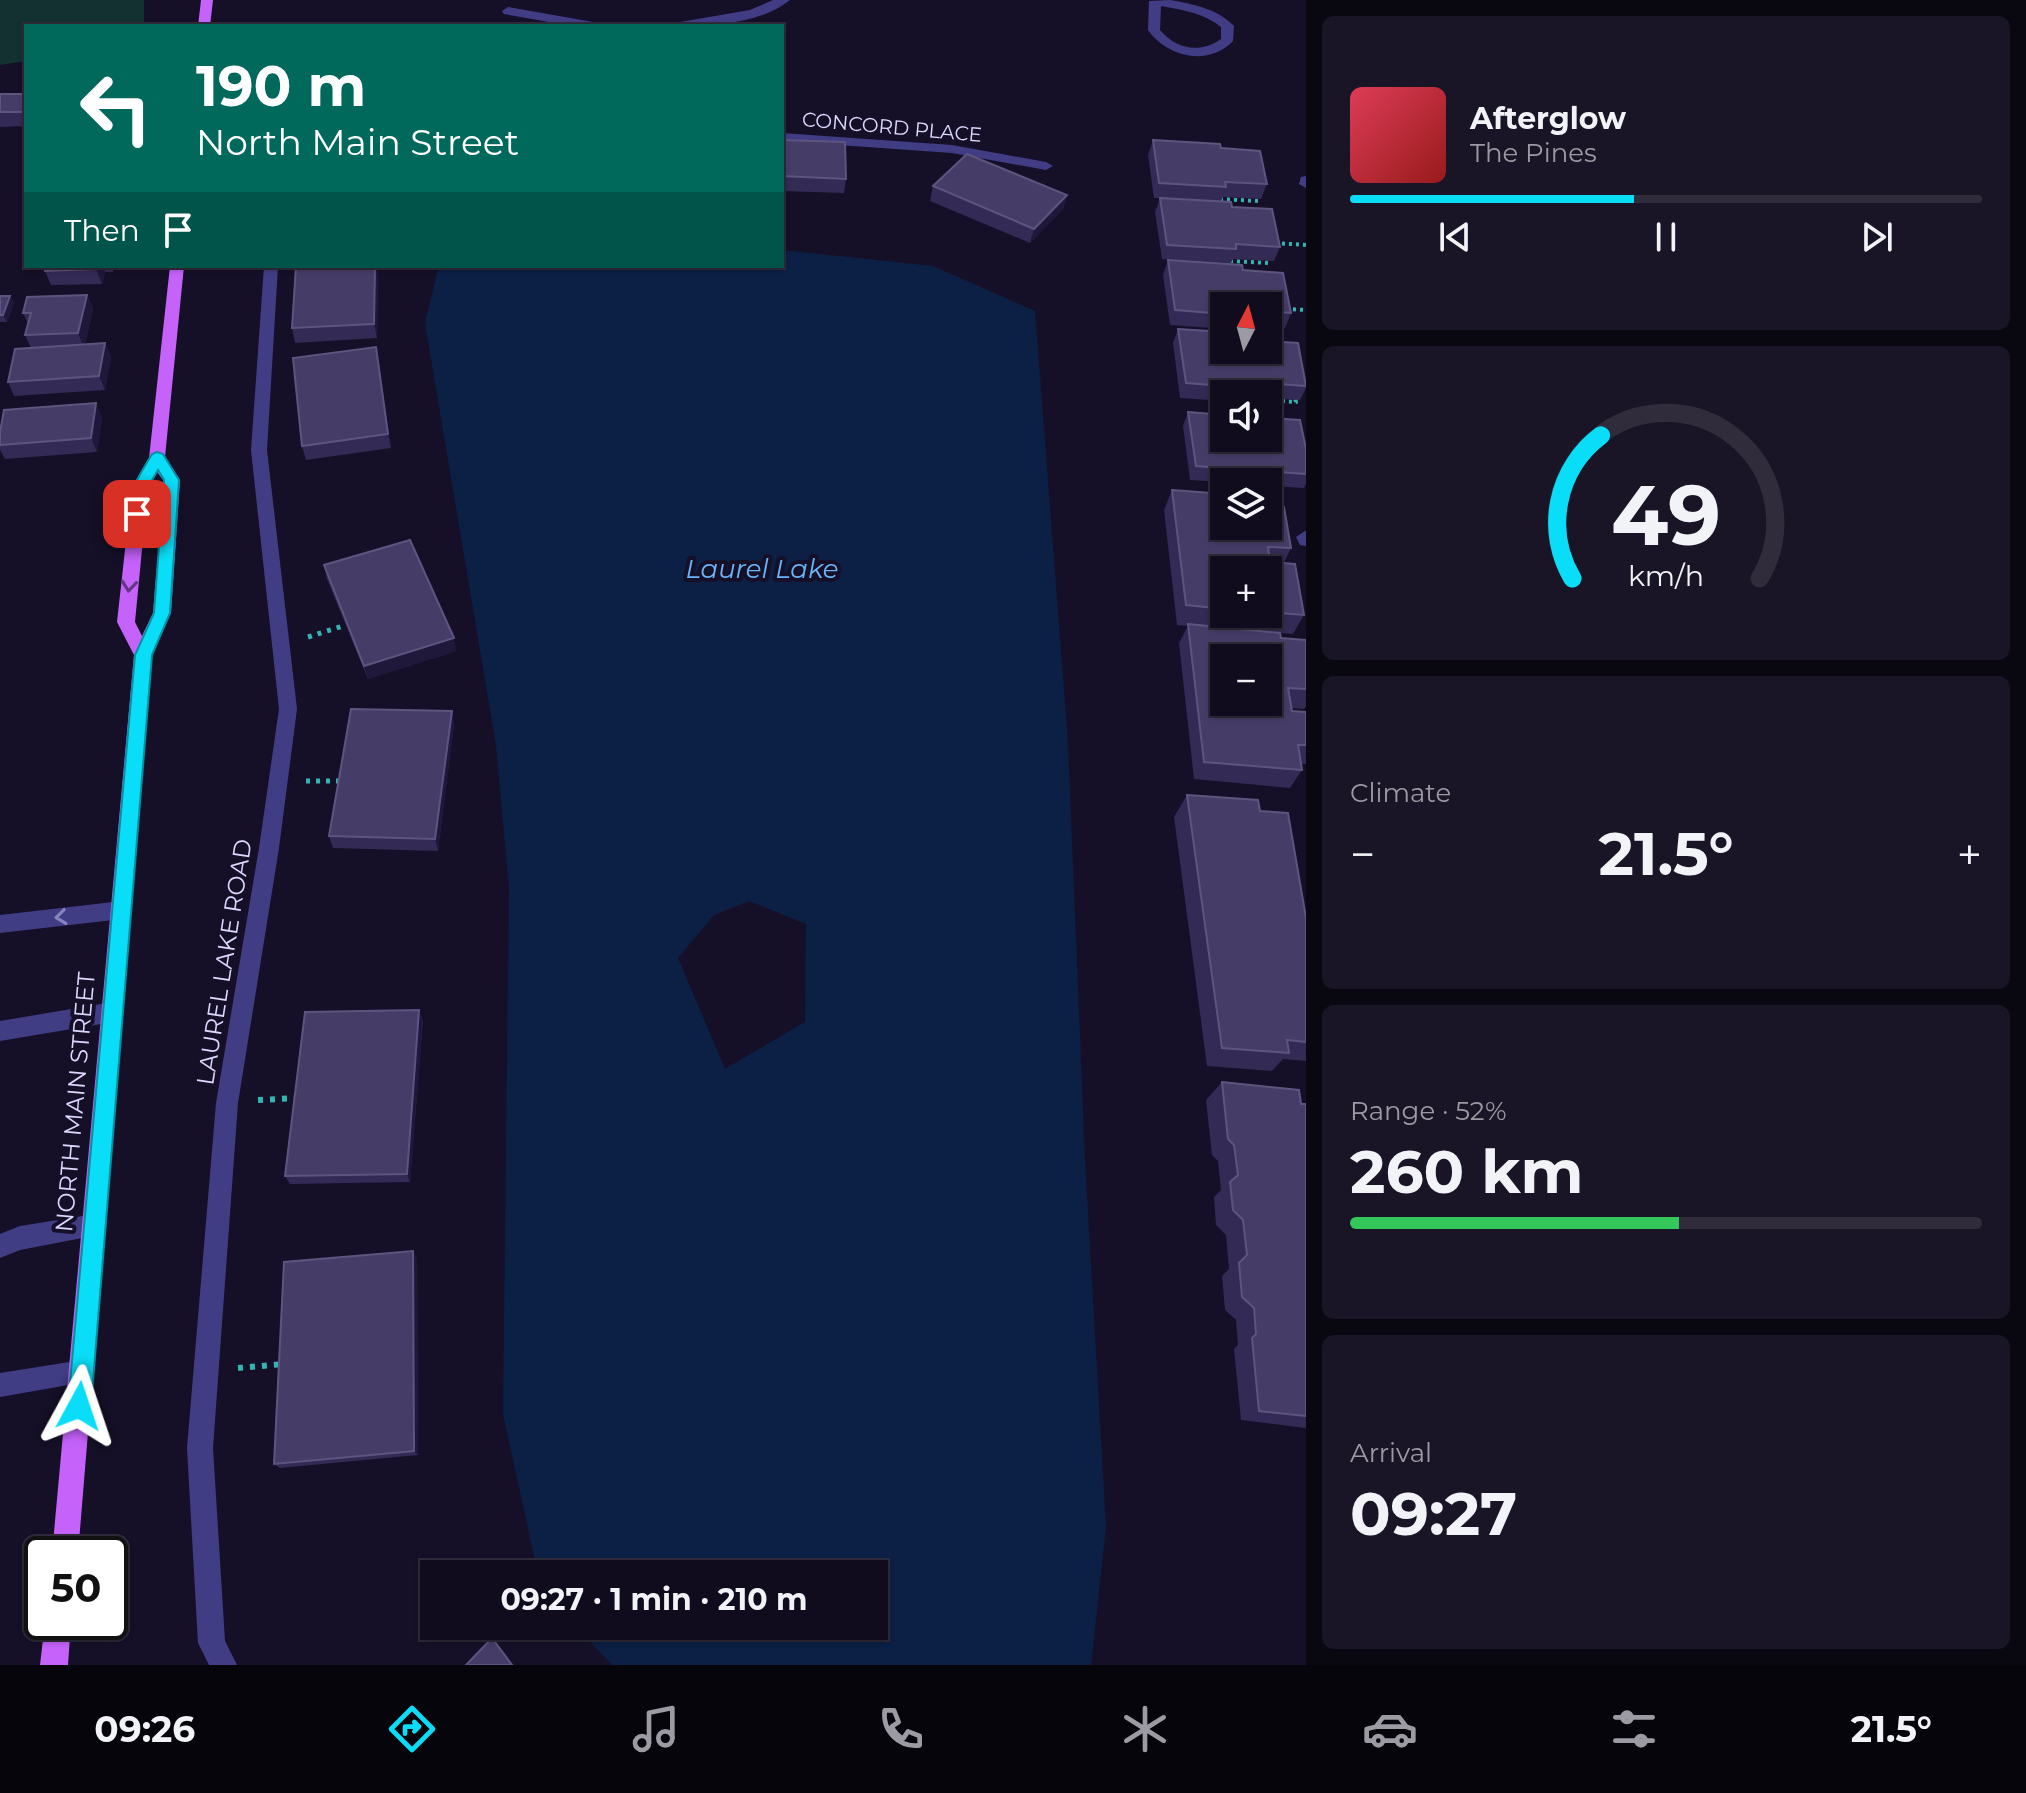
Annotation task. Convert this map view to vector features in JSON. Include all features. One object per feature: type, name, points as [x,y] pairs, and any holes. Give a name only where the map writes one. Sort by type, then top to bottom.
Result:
[{"type":"main road","points":[[204,24],[207,0]]},
{"type":"main road","name":"NORTH MAIN STREET","points":[[143,655],[126,622],[140,487],[157,458],[177,268]]},
{"type":"main road","name":"NORTH MAIN STREET","points":[[67,1536],[143,655],[162,613],[172,480],[157,458]]},
{"type":"main road","points":[[54,1665],[56,1640]]},
{"type":"street","points":[[691,24],[753,13],[784,0]]},
{"type":"street","points":[[1155,0],[1209,13],[1221,19],[1228,26],[1227,41],[1211,52],[1182,51],[1169,46],[1159,40],[1154,30],[1155,0]]},
{"type":"street","points":[[508,11],[582,24]]},
{"type":"street","name":"CONCORD PLACE","points":[[784,137],[952,149],[1046,166]]},
{"type":"street","name":"LAUREL LAKE ROAD","points":[[223,1665],[212,1643],[200,1448],[227,1103],[288,709],[259,450],[271,268]]},
{"type":"street","points":[[0,924],[122,910]]},
{"type":"street","points":[[0,1031],[113,1012]]},
{"type":"street","points":[[0,1246],[20,1238],[95,1226]]},
{"type":"street","points":[[0,1385],[82,1372]]},
{"type":"path","points":[[1220,199],[1258,201],[1254,183]]},
{"type":"path","points":[[1264,242],[1306,245]]},
{"type":"path","points":[[1230,261],[1269,263],[1267,253]]},
{"type":"path","points":[[1282,308],[1306,310]]},
{"type":"path","points":[[1282,401],[1296,402],[1293,390]]},
{"type":"path","points":[[281,646],[346,625]]},
{"type":"path","points":[[278,780],[345,781]]},
{"type":"path","points":[[227,1103],[301,1098]]},
{"type":"path","points":[[206,1371],[285,1364]]},
{"type":"green space","points":[[0,0],[144,0],[144,24],[24,24],[24,61],[0,65]]},
{"type":"water","name":"Laurel Lake","points":[[784,250],[933,266],[1035,311],[1068,743],[1085,1160],[1106,1527],[1091,1665],[612,1665],[588,1640],[888,1640],[888,1560],[535,1560],[503,1414],[509,887],[496,745],[425,323],[439,268],[784,268]],"holes":[[[749,901],[806,924],[805,1022],[725,1069],[678,958],[714,915]]]},
{"type":"building","points":[[0,94],[24,94],[24,112],[0,112]]},
{"type":"building","points":[[784,140],[845,142],[846,179],[784,176]]},
{"type":"building","points":[[1153,140],[1220,144],[1221,148],[1260,151],[1267,184],[1225,182],[1226,187],[1159,183]]},
{"type":"building","points":[[967,154],[1067,195],[1034,229],[933,186]]},
{"type":"building","points":[[1160,198],[1231,202],[1232,207],[1272,209],[1280,247],[1236,244],[1236,249],[1167,245]]},
{"type":"building","points":[[1168,260],[1242,265],[1243,270],[1283,273],[1291,313],[1282,312],[1282,292],[1210,292],[1210,313],[1175,310]]},
{"type":"building","points":[[46,268],[96,268],[96,269],[45,271]]},
{"type":"building","points":[[296,268],[375,268],[374,324],[292,328]]},
{"type":"building","points":[[87,295],[78,333],[25,335],[31,313],[23,313],[27,297]]},
{"type":"building","points":[[0,296],[10,296],[3,315],[0,315]]},
{"type":"building","points":[[1178,329],[1210,331],[1210,364],[1282,364],[1282,342],[1298,343],[1306,386],[1282,384],[1282,380],[1210,380],[1210,385],[1186,383]]},
{"type":"building","points":[[105,343],[99,376],[8,382],[15,349]]},
{"type":"building","points":[[376,347],[388,434],[302,446],[293,358]]},
{"type":"building","points":[[96,403],[91,438],[0,445],[4,410]]},
{"type":"building","points":[[1188,412],[1210,414],[1210,452],[1282,452],[1282,419],[1300,420],[1306,449],[1306,474],[1282,472],[1282,468],[1196,466]]},
{"type":"building","points":[[1172,490],[1210,493],[1210,540],[1282,540],[1284,507],[1291,548],[1268,547],[1269,556],[1210,556],[1210,608],[1186,605]]},
{"type":"building","points":[[410,540],[454,638],[364,666],[324,565]]},
{"type":"building","points":[[1282,563],[1295,564],[1304,615],[1282,613]]},
{"type":"building","points":[[1188,624],[1280,633],[1281,638],[1306,640],[1306,689],[1288,688],[1292,711],[1306,712],[1306,745],[1298,745],[1302,770],[1204,762]]},
{"type":"building","points":[[351,709],[452,711],[435,839],[329,836]]},
{"type":"building","points":[[1187,795],[1258,800],[1260,811],[1288,813],[1306,918],[1306,1042],[1287,1040],[1289,1053],[1222,1048]]},
{"type":"building","points":[[419,1010],[407,1174],[285,1176],[305,1012]]},
{"type":"building","points":[[1222,1082],[1299,1090],[1301,1104],[1306,1104],[1306,1416],[1259,1411],[1252,1338],[1256,1334],[1254,1308],[1242,1297],[1239,1263],[1247,1255],[1243,1220],[1233,1210],[1230,1182],[1238,1175],[1234,1145],[1228,1139]]},
{"type":"building","points":[[413,1251],[414,1451],[274,1464],[284,1262]]},
{"type":"building","points":[[493,1640],[512,1665],[466,1665]]},
{"type":"route","points":[[79,1406],[143,655],[162,613],[172,480],[157,458],[140,487],[137,514]]}]
